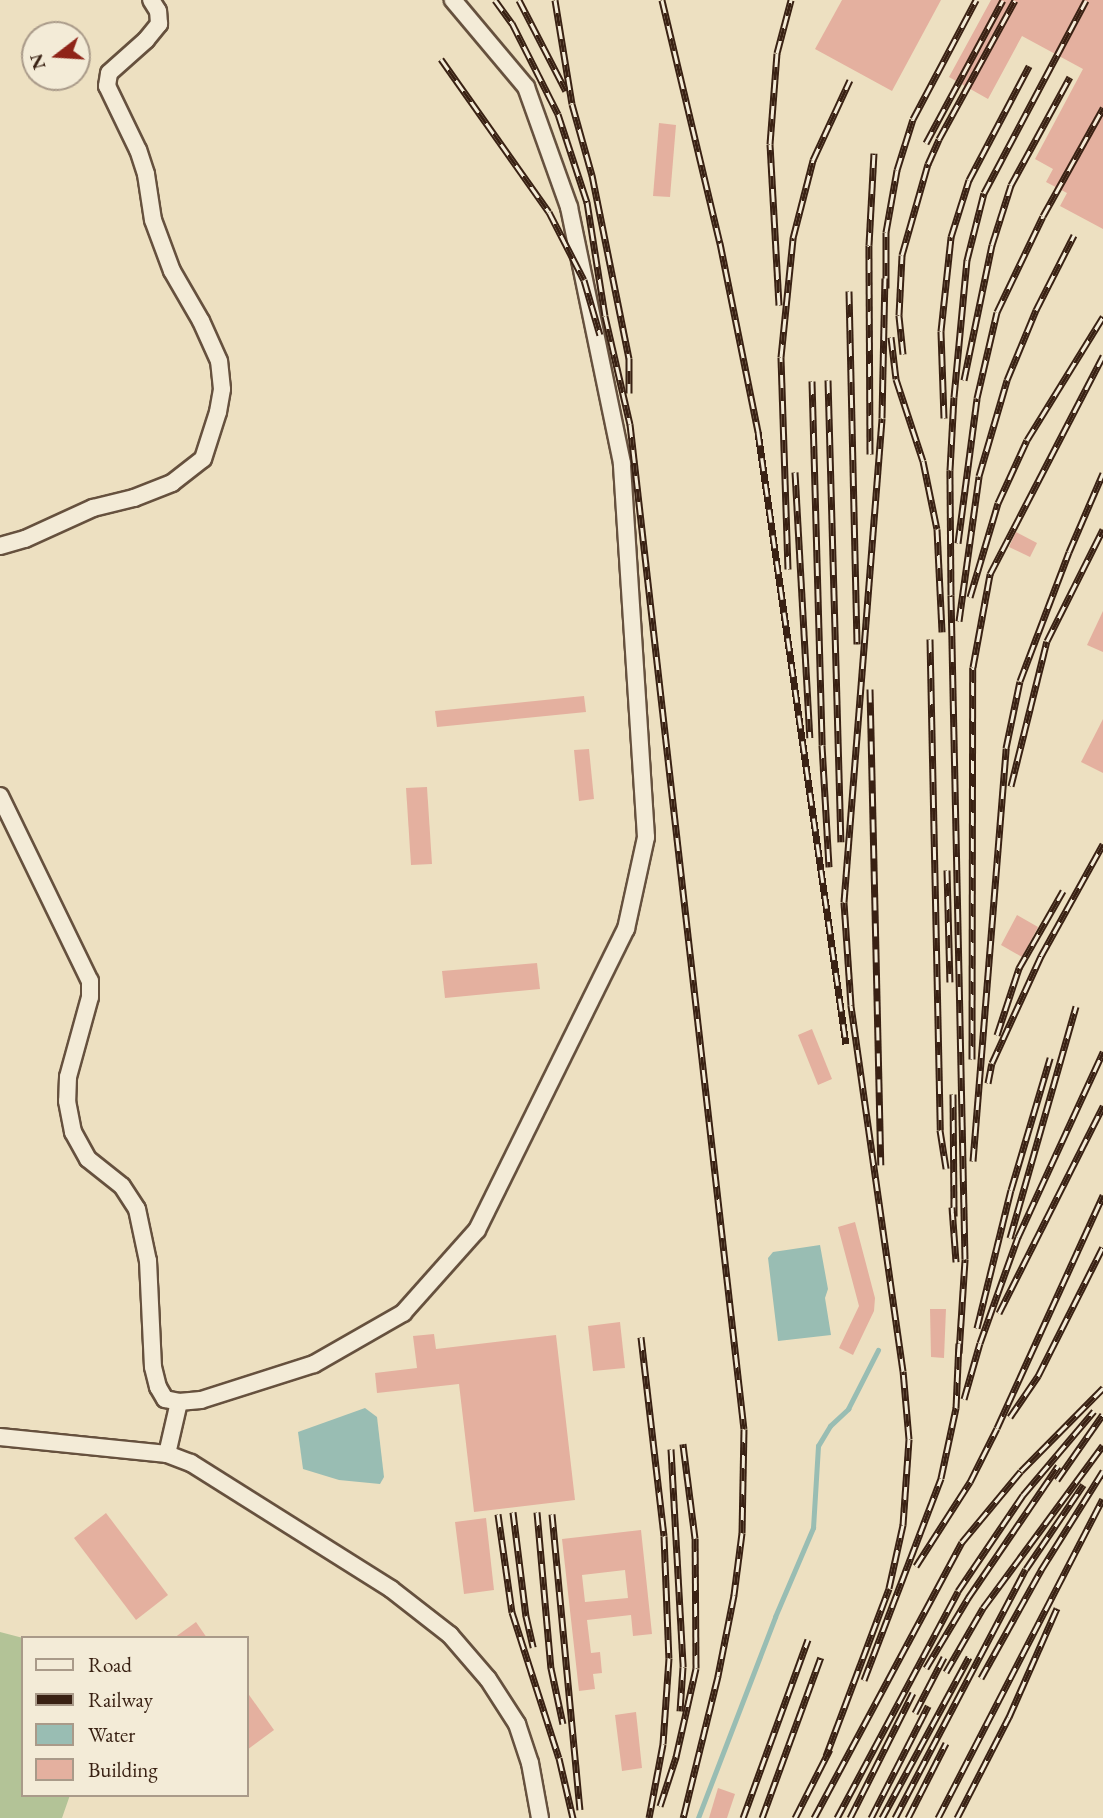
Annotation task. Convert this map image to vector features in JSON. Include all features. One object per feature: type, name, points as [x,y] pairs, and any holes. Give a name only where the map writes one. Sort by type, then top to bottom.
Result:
[{"type":"street","points":[[0,545],[26,539],[93,508],[134,498],[172,483],[203,459],[218,412],[222,389],[219,361],[201,321],[172,271],[153,220],[146,174],[138,150],[107,86],[109,73],[146,40],[159,24],[158,10],[150,0]]},
{"type":"street","points":[[0,796],[90,981],[90,997],[68,1077],[67,1101],[73,1132],[88,1159],[122,1186],[137,1209],[148,1261],[153,1367],[158,1387],[165,1399],[179,1402],[214,1396],[314,1364],[403,1313],[477,1230],[626,929],[646,836],[622,463],[569,207],[526,87],[453,0]]},
{"type":"street","points":[[167,1454],[179,1402]]},
{"type":"street","points":[[0,1437],[167,1454],[215,1475],[268,1513],[391,1590],[450,1635],[488,1679],[517,1724],[530,1763],[540,1818]]},
{"type":"green space","points":[[0,1632],[21,1637],[21,1797],[69,1797],[62,1818],[0,1818]]},
{"type":"water","points":[[820,1245],[828,1289],[825,1298],[831,1335],[778,1341],[768,1258],[773,1252]]},
{"type":"water","points":[[365,1408],[377,1417],[384,1477],[380,1484],[339,1480],[303,1469],[298,1432]]},
{"type":"building","points":[[842,0],[941,0],[892,91],[815,49]]},
{"type":"building","points":[[991,0],[1103,0],[1103,229],[1060,206],[1067,193],[1046,182],[1053,169],[1035,159],[1083,69],[1022,36],[988,99],[949,77]]},
{"type":"building","points":[[659,123],[676,125],[670,197],[653,196]]},
{"type":"building","points":[[1016,532],[1037,543],[1030,557],[1009,547]]},
{"type":"building","points":[[1103,611],[1103,652],[1087,645]]},
{"type":"building","points":[[584,696],[586,712],[437,727],[435,711]]},
{"type":"building","points":[[1103,719],[1103,773],[1081,762]]},
{"type":"building","points":[[589,749],[594,799],[579,801],[574,750]]},
{"type":"building","points":[[427,787],[432,864],[411,865],[406,788]]},
{"type":"building","points":[[1017,915],[1038,927],[1022,957],[1001,945]]},
{"type":"building","points":[[537,963],[540,989],[445,998],[442,971]]},
{"type":"building","points":[[812,1029],[832,1079],[818,1085],[798,1035]]},
{"type":"building","points":[[855,1222],[875,1298],[874,1311],[853,1355],[839,1348],[859,1306],[838,1227]]},
{"type":"building","points":[[930,1309],[946,1309],[944,1358],[931,1357]]},
{"type":"building","points":[[620,1322],[625,1368],[593,1371],[588,1326]]},
{"type":"building","points":[[434,1334],[436,1349],[556,1335],[575,1500],[474,1512],[459,1384],[377,1393],[375,1373],[417,1368],[413,1336]]},
{"type":"building","points":[[106,1513],[168,1595],[136,1620],[74,1538]]},
{"type":"building","points":[[486,1518],[494,1590],[464,1594],[455,1522]]},
{"type":"building","points":[[641,1530],[652,1634],[633,1636],[631,1615],[587,1620],[591,1653],[600,1652],[602,1673],[593,1674],[595,1689],[579,1691],[562,1539]],"holes":[[[625,1570],[628,1598],[585,1602],[582,1575]]]},
{"type":"building","points":[[196,1622],[206,1636],[177,1636]]},
{"type":"building","points":[[248,1693],[274,1730],[248,1749]]},
{"type":"building","points":[[636,1712],[642,1768],[622,1771],[615,1715]]},
{"type":"building","points":[[718,1788],[735,1794],[727,1818],[709,1818]]},
{"type":"waterway","points":[[698,1818],[775,1617],[813,1528],[818,1446],[830,1426],[848,1409],[878,1350]]},
{"type":"railway","points":[[495,0],[512,23],[558,114],[587,202],[605,316],[630,424],[744,1429],[742,1533],[734,1595],[718,1676],[683,1818]]},
{"type":"railway","points":[[519,0],[566,91]]},
{"type":"railway","points":[[555,0],[572,104],[592,175],[629,358],[629,393]]},
{"type":"railway","points":[[662,0],[720,243],[758,432],[846,1044]]},
{"type":"railway","points":[[779,305],[770,144],[777,53],[791,0]]},
{"type":"railway","points":[[886,288],[886,232],[897,170],[913,119],[976,0]]},
{"type":"railway","points":[[926,143],[1003,0]]},
{"type":"railway","points":[[903,354],[899,315],[902,255],[928,164],[1015,0]]},
{"type":"railway","points":[[959,1353],[965,1259],[951,595],[950,470],[954,397],[967,260],[984,193],[1086,0]]},
{"type":"railway","points":[[441,59],[549,212],[584,280],[600,335]]},
{"type":"railway","points":[[944,418],[941,331],[951,237],[969,180],[1029,66]]},
{"type":"railway","points":[[964,380],[992,245],[1011,185],[1070,77]]},
{"type":"railway","points":[[788,569],[781,357],[793,238],[813,160],[850,80]]},
{"type":"railway","points":[[958,543],[977,398],[997,312],[1043,216],[1103,108]]},
{"type":"railway","points":[[870,454],[869,245],[874,153]]},
{"type":"railway","points":[[959,621],[979,476],[1007,380],[1036,310],[1074,235]]},
{"type":"railway","points":[[826,1756],[889,1588],[903,1525],[909,1439],[903,1371],[851,1005],[844,902],[882,418],[885,278]]},
{"type":"railway","points":[[849,291],[857,644]]},
{"type":"railway","points":[[970,597],[998,503],[1027,440],[1103,317]]},
{"type":"railway","points":[[891,337],[896,379],[923,461],[937,529],[942,632]]},
{"type":"railway","points":[[972,1059],[973,667],[990,574],[1103,356]]},
{"type":"railway","points":[[828,380],[841,842]]},
{"type":"railway","points":[[812,381],[822,745],[829,867]]},
{"type":"railway","points":[[795,472],[810,738]]},
{"type":"railway","points":[[973,1161],[1006,748],[1020,681],[1069,552],[1103,473]]},
{"type":"railway","points":[[1011,786],[1047,641],[1103,529]]},
{"type":"railway","points":[[930,639],[940,1130],[946,1169]]},
{"type":"railway","points":[[870,689],[881,1165]]},
{"type":"railway","points":[[988,1083],[992,1063],[1041,956],[1103,844]]},
{"type":"railway","points":[[947,870],[950,982]]},
{"type":"railway","points":[[997,1035],[1019,968],[1063,891]]},
{"type":"railway","points":[[1010,1238],[1076,1006]]},
{"type":"railway","points":[[964,1399],[980,1343],[1018,1237],[1103,1052]]},
{"type":"railway","points":[[977,1328],[1011,1190],[1050,1058]]},
{"type":"railway","points":[[953,1094],[954,1216]]},
{"type":"railway","points":[[999,1313],[1103,1106]]},
{"type":"railway","points":[[916,1566],[970,1482],[1103,1195]]},
{"type":"railway","points":[[952,1207],[956,1262]]},
{"type":"railway","points":[[1010,1417],[1038,1376],[1103,1247]]},
{"type":"railway","points":[[641,1337],[664,1536],[669,1658],[663,1744],[649,1818]]},
{"type":"railway","points":[[864,1680],[941,1478],[956,1408],[959,1343]]},
{"type":"railway","points":[[814,1818],[962,1542],[1021,1471],[1103,1388]]},
{"type":"railway","points":[[837,1818],[958,1591],[1023,1495],[1094,1411]]},
{"type":"railway","points":[[1057,1480],[1103,1414]]},
{"type":"railway","points":[[660,1806],[676,1757],[696,1668],[695,1538],[683,1444]]},
{"type":"railway","points":[[946,1672],[983,1608],[1103,1445]]},
{"type":"railway","points":[[671,1449],[683,1667],[680,1711]]},
{"type":"railway","points":[[926,1668],[968,1598],[1058,1466]]},
{"type":"railway","points":[[981,1678],[1041,1570],[1103,1471]]},
{"type":"railway","points":[[895,1818],[1026,1569],[1083,1485]]},
{"type":"railway","points":[[938,1818],[1103,1499]]},
{"type":"railway","points":[[513,1512],[526,1616],[533,1647]]},
{"type":"railway","points":[[537,1512],[551,1668],[563,1724]]},
{"type":"railway","points":[[498,1514],[512,1612],[559,1758],[573,1818]]},
{"type":"railway","points":[[552,1514],[580,1810]]},
{"type":"railway","points":[[957,1818],[1009,1717],[1057,1608]]},
{"type":"railway","points":[[743,1818],[808,1639]]},
{"type":"railway","points":[[762,1818],[821,1657]]},
{"type":"railway","points":[[915,1713],[944,1657]]},
{"type":"railway","points":[[882,1818],[969,1657]]},
{"type":"railway","points":[[850,1818],[913,1693]]},
{"type":"railway","points":[[871,1818],[928,1706]]},
{"type":"railway","points":[[908,1818],[946,1743]]},
{"type":"railway","points":[[795,1818],[830,1749]]}]
